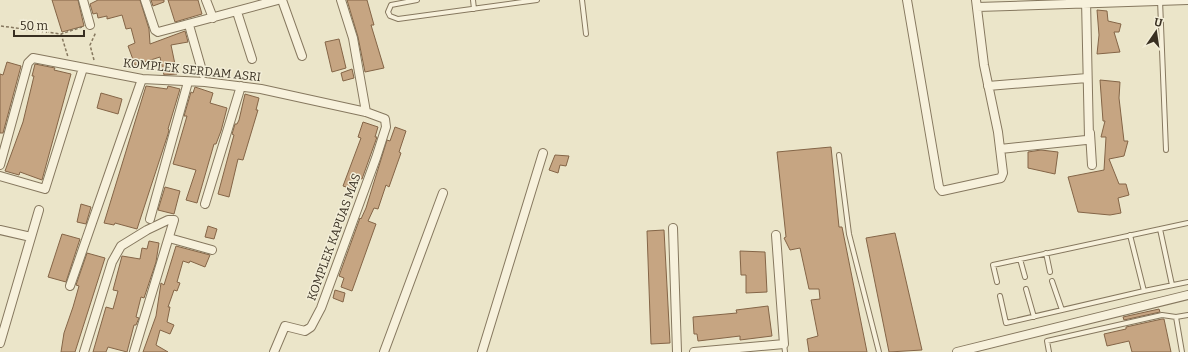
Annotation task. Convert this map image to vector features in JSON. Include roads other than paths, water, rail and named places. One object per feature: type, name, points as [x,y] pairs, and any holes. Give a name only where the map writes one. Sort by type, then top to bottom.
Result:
[{"type":"street","points":[[83,0],[90,25]]},
{"type":"street","points":[[145,0],[156,31],[189,25],[278,0]]},
{"type":"street","points":[[206,0],[212,18]]},
{"type":"street","points":[[282,0],[302,56]]},
{"type":"street","points":[[341,0],[353,38],[366,112]]},
{"type":"street","points":[[907,0],[940,190],[1001,178],[1003,172],[976,4],[1188,0]]},
{"type":"street","points":[[1086,2],[1087,78],[1092,164]]},
{"type":"street","points":[[237,12],[252,59]]},
{"type":"street","points":[[189,25],[203,74]]},
{"type":"street","name":"KOMPLEK SERDAM ASRI","points":[[0,165],[30,60],[33,58],[142,80],[241,86],[366,112]]},
{"type":"street","points":[[0,176],[45,189],[83,68]]},
{"type":"street","points":[[988,86],[1087,78]]},
{"type":"street","points":[[70,286],[142,80]]},
{"type":"street","points":[[150,219],[188,82]]},
{"type":"street","points":[[205,204],[241,86]]},
{"type":"street","name":"KOMPLEK KAPUAS MAS","points":[[274,352],[285,326],[305,331],[311,327],[321,308],[386,127],[385,119],[366,112]]},
{"type":"street","points":[[1000,150],[1086,140],[1089,138],[1090,132]]},
{"type":"street","points":[[482,352],[543,153]]},
{"type":"street","points":[[384,352],[443,192]]},
{"type":"street","points":[[0,343],[39,210]]},
{"type":"street","points":[[84,352],[112,262],[121,246],[146,230],[168,220],[174,220],[134,352]]},
{"type":"street","points":[[673,228],[678,352]]},
{"type":"street","points":[[0,230],[31,237]]},
{"type":"street","points":[[694,352],[784,348],[776,235]]},
{"type":"street","points":[[169,238],[212,250]]},
{"type":"street","points":[[957,352],[1188,295]]},
{"type":"lane","points":[[417,0],[391,5],[388,12],[390,16],[398,19],[537,0]]},
{"type":"lane","points":[[473,0],[474,8]]},
{"type":"lane","points":[[582,0],[586,34]]},
{"type":"lane","points":[[1160,1],[1166,150]]},
{"type":"lane","points":[[839,155],[850,234],[879,352]]},
{"type":"lane","points":[[997,282],[993,265],[1188,222]]},
{"type":"lane","points":[[1160,229],[1172,285]]},
{"type":"lane","points":[[1130,235],[1144,291]]},
{"type":"lane","points":[[1046,253],[1050,272]]},
{"type":"lane","points":[[1020,259],[1025,277]]},
{"type":"lane","points":[[1052,280],[1062,310]]},
{"type":"lane","points":[[1000,296],[1006,323],[1188,282]]},
{"type":"lane","points":[[1026,289],[1034,317]]},
{"type":"lane","points":[[1049,352],[1047,341],[1162,315],[1176,317],[1188,315]]},
{"type":"lane","points":[[1176,317],[1182,352]]}]
